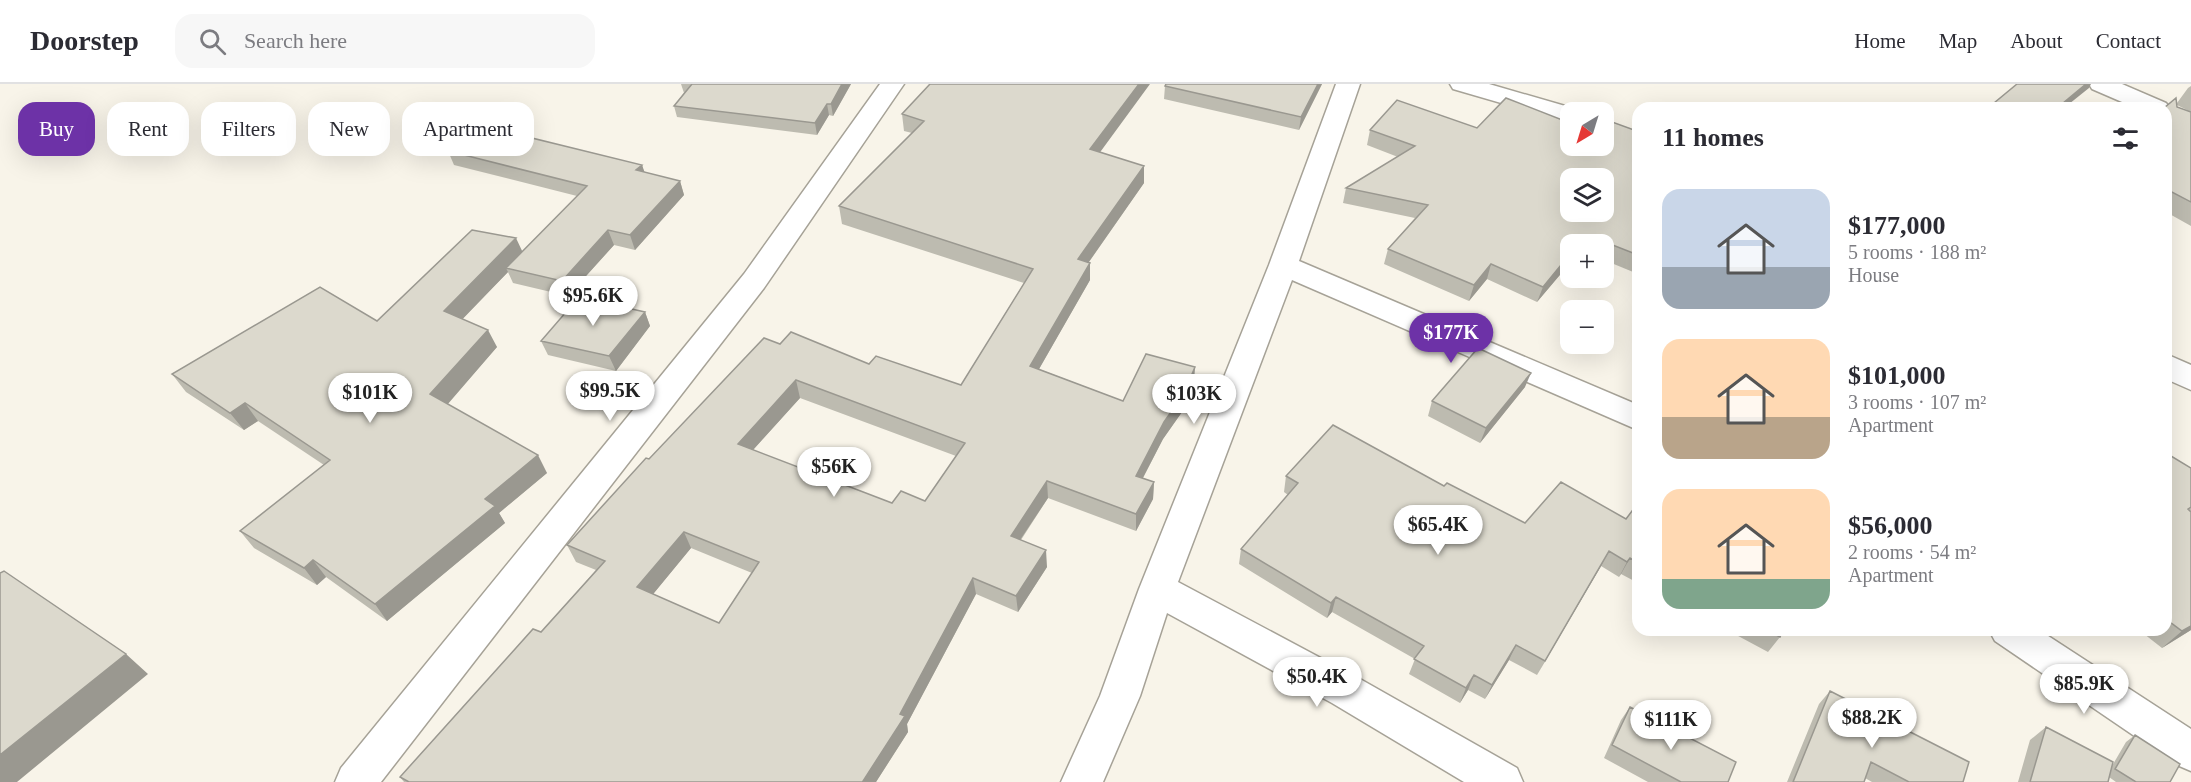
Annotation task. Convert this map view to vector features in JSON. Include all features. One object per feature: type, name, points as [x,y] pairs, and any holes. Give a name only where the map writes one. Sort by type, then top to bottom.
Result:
[{"type":"street","points":[[356,782],[754,281],[892,84]]},
{"type":"street","points":[[1082,782],[1120,696],[1157,589],[1283,265],[1348,84]]},
{"type":"street","points":[[1462,84],[1560,112]]},
{"type":"street","points":[[2101,84],[2143,102]]},
{"type":"street","points":[[1283,265],[1632,415]]},
{"type":"street","points":[[2172,368],[2191,379]]},
{"type":"street","points":[[1157,589],[1346,691],[1502,782]]},
{"type":"street","points":[[2017,636],[2191,752]]},
{"type":"building","points":[[692,84],[842,84],[831,104],[827,104],[815,123],[674,106]]},
{"type":"building","points":[[930,84],[1139,84],[1090,149],[1144,166],[1078,259],[1090,263],[1030,366],[1123,401],[1146,354],[1195,367],[1183,395],[1164,422],[1136,476],[1154,482],[1136,514],[1047,481],[1011,536],[1046,550],[1016,596],[973,578],[900,714],[905,716],[863,781],[866,782],[409,782],[400,777],[533,629],[541,632],[605,561],[567,545],[646,458],[649,459],[764,338],[780,344],[791,332],[869,364],[876,356],[961,385],[1033,269],[839,206],[924,121],[902,114]],"holes":[[[796,380],[965,443],[925,501],[901,491],[892,503],[738,444]],[[684,532],[759,562],[719,623],[637,587]]]},
{"type":"building","points":[[1166,84],[1318,84],[1301,117],[1165,86]]},
{"type":"building","points":[[2017,84],[2086,84],[2064,102],[1995,102]]},
{"type":"building","points":[[1506,98],[1560,119],[1560,156],[1614,156],[1614,123],[1632,129],[1632,253],[1614,246],[1614,234],[1560,234],[1560,266],[1543,287],[1491,264],[1474,285],[1388,249],[1428,205],[1346,188],[1415,146],[1370,130],[1397,100],[1477,128]]},
{"type":"building","points":[[2176,98],[2177,107],[2191,112],[2191,202],[2172,192],[2171,102]]},
{"type":"building","points":[[534,138],[642,165],[636,170],[680,181],[630,235],[608,230],[562,281],[506,268],[587,186],[468,156],[534,156]]},
{"type":"building","points":[[472,230],[516,238],[444,311],[488,330],[430,394],[538,455],[485,499],[495,506],[375,604],[313,560],[304,568],[240,531],[330,460],[245,403],[230,413],[172,374],[320,287],[377,321]]},
{"type":"building","points":[[579,297],[645,312],[609,356],[541,341]]},
{"type":"building","points":[[1478,348],[1531,373],[1486,428],[1432,401]]},
{"type":"building","points":[[1333,425],[1444,486],[1447,483],[1525,523],[1561,482],[1626,519],[1632,511],[1632,559],[1630,558],[1627,562],[1609,551],[1545,661],[1516,645],[1492,685],[1474,675],[1466,688],[1414,659],[1424,646],[1336,597],[1331,603],[1241,549],[1298,483],[1286,476]]},
{"type":"building","points":[[2172,457],[2191,468],[2191,507],[2188,509],[2191,512],[2191,626],[2182,631],[2172,624]]},
{"type":"building","points":[[4,571],[126,654],[0,755],[0,573]]},
{"type":"building","points":[[1830,691],[1969,762],[1963,782],[1909,782],[1871,762],[1864,782],[1793,782]]},
{"type":"building","points":[[1630,707],[1736,762],[1728,782],[1681,782],[1612,745]]},
{"type":"building","points":[[2046,727],[2113,762],[2108,782],[2030,782]]},
{"type":"building","points":[[2135,735],[2180,764],[2170,782],[2136,782],[2115,769]]}]
